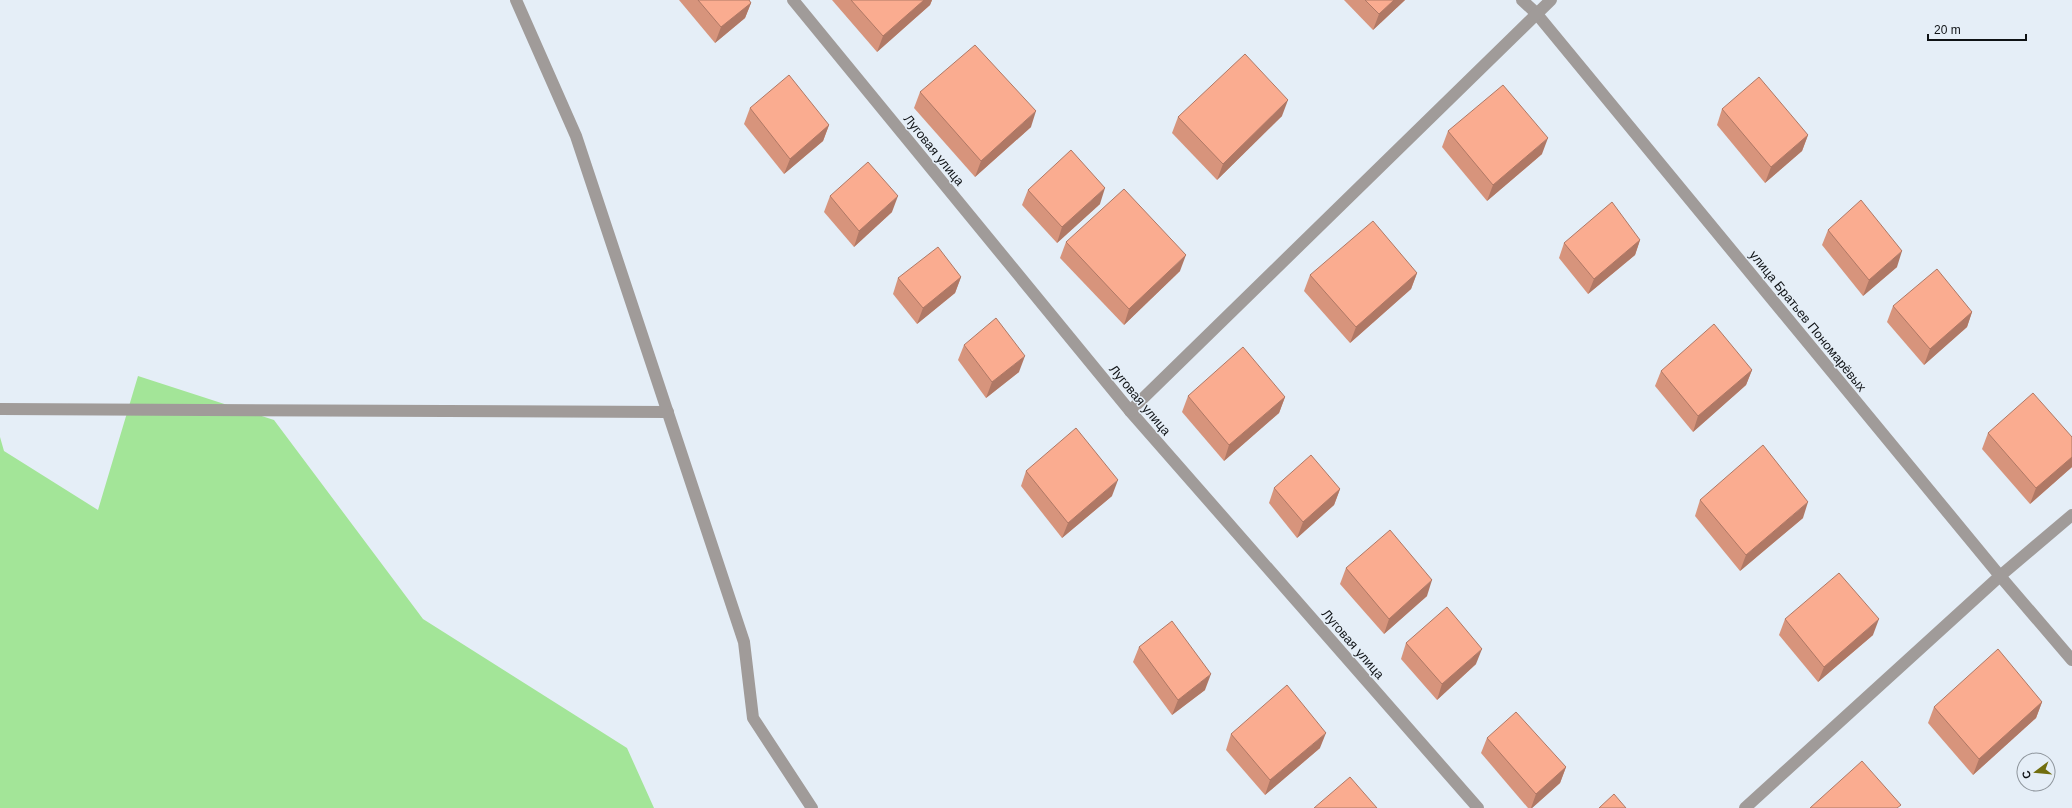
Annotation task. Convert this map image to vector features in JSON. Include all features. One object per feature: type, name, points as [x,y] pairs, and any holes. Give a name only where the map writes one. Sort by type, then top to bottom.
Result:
[{"type":"street","points":[[516,0],[576,136],[744,642],[753,718],[812,808]]},
{"type":"street","name":"Луговая улица","points":[[793,0],[1130,411],[1478,808]]},
{"type":"street","name":"улица Братьев Пономарёвых","points":[[1522,0],[1536,13],[2000,576],[2072,660]]},
{"type":"street","points":[[1130,411],[1551,0]]},
{"type":"street","points":[[0,409],[668,412]]},
{"type":"street","points":[[1745,808],[2000,576],[2072,515]]},
{"type":"green space","points":[[138,376],[274,420],[423,619],[627,748],[654,808],[0,808],[0,437],[4,451],[98,510]]},
{"type":"building","points":[[698,0],[749,0],[751,3],[721,27]]},
{"type":"building","points":[[851,0],[924,0],[883,36]]},
{"type":"building","points":[[1365,0],[1394,0],[1379,14]]},
{"type":"building","points":[[975,45],[1036,111],[981,161],[920,92]]},
{"type":"building","points":[[1245,54],[1288,100],[1223,164],[1178,117]]},
{"type":"building","points":[[789,75],[829,125],[790,159],[750,108]]},
{"type":"building","points":[[1759,77],[1808,135],[1771,167],[1722,109]]},
{"type":"building","points":[[1503,85],[1548,138],[1493,185],[1448,131]]},
{"type":"building","points":[[1071,150],[1105,188],[1062,227],[1028,190]]},
{"type":"building","points":[[868,162],[898,196],[859,231],[830,196]]},
{"type":"building","points":[[1124,189],[1186,255],[1129,309],[1066,242]]},
{"type":"building","points":[[1861,200],[1902,251],[1869,280],[1828,230]]},
{"type":"building","points":[[1612,202],[1640,240],[1594,279],[1564,243]]},
{"type":"building","points":[[1373,221],[1417,273],[1356,327],[1310,275]]},
{"type":"building","points":[[938,247],[961,277],[923,308],[898,278]]},
{"type":"building","points":[[1937,269],[1972,312],[1930,349],[1893,306]]},
{"type":"building","points":[[996,318],[1025,356],[992,382],[964,345]]},
{"type":"building","points":[[1714,324],[1752,370],[1698,416],[1661,371]]},
{"type":"building","points":[[1243,347],[1285,397],[1229,445],[1188,396]]},
{"type":"building","points":[[2033,393],[2072,437],[2072,457],[2036,488],[1988,433]]},
{"type":"building","points":[[1076,428],[1118,480],[1068,523],[1026,471]]},
{"type":"building","points":[[1763,445],[1808,502],[1746,555],[1700,500]]},
{"type":"building","points":[[1311,455],[1340,489],[1303,522],[1274,488]]},
{"type":"building","points":[[1390,530],[1432,580],[1389,619],[1346,568]]},
{"type":"building","points":[[1839,573],[1879,619],[1824,667],[1785,619]]},
{"type":"building","points":[[1447,607],[1482,649],[1442,684],[1406,643]]},
{"type":"building","points":[[1172,621],[1211,674],[1178,700],[1139,647]]},
{"type":"building","points":[[1998,649],[2042,702],[1979,759],[1934,707]]},
{"type":"building","points":[[1287,685],[1326,733],[1270,780],[1231,734]]},
{"type":"building","points":[[1516,712],[1566,767],[1536,794],[1487,738]]},
{"type":"building","points":[[1862,761],[1901,805],[1897,808],[1810,808]]},
{"type":"building","points":[[1350,777],[1377,808],[1314,808]]},
{"type":"building","points":[[1614,794],[1626,808],[1599,808]]}]
